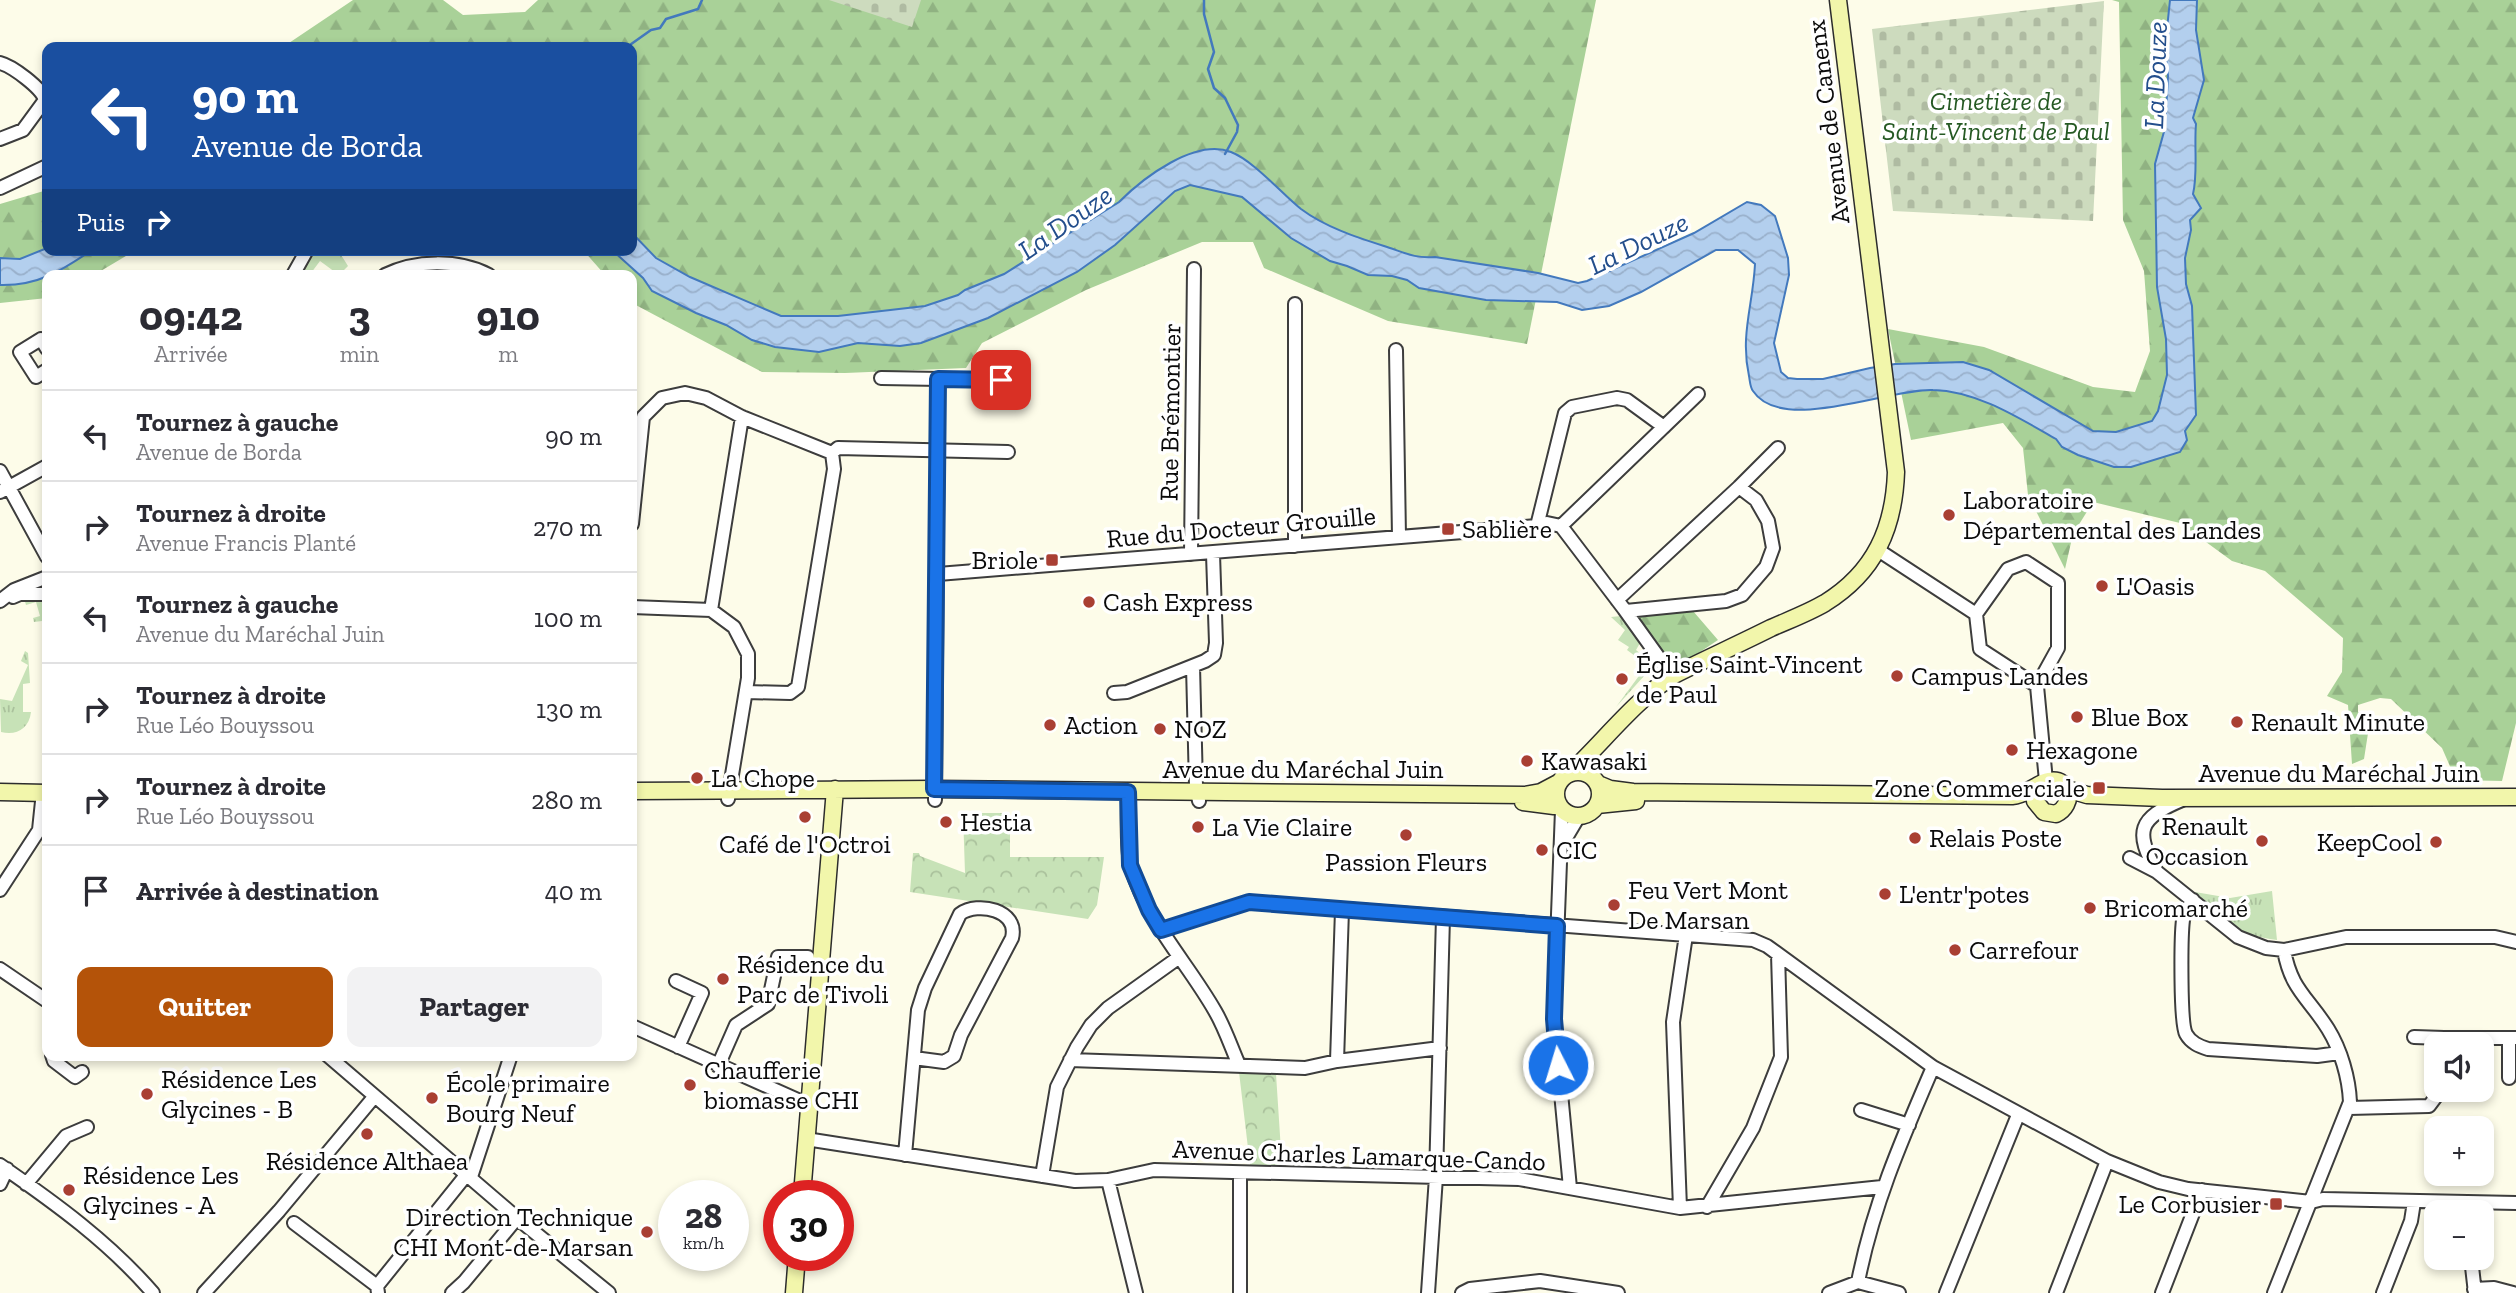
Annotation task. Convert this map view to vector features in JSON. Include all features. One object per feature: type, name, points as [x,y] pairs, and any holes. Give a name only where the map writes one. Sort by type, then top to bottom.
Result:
[{"type":"main road","name":"Avenue de Canenx","points":[[1838,0],[1896,472],[1895,500],[1889,527],[1878,550]]},
{"type":"main road","points":[[1564,778],[1586,773],[1610,789],[1633,792],[2012,796],[2056,781],[2067,789],[2069,798],[2066,807],[2060,812],[2052,814],[2037,806],[2022,803],[1656,800],[1606,802],[1579,816],[1561,807],[1556,794],[1564,778],[1659,685],[1674,675],[1825,602],[1853,580],[1878,550]]},
{"type":"main road","points":[[1597,805],[1600,795],[1594,764],[1599,746]]},
{"type":"main road","name":"Avenue du Maréchal Juin","points":[[1199,797],[1529,795],[1541,792],[1564,778]]},
{"type":"main road","points":[[2037,806],[2035,796],[2042,784]]},
{"type":"main road","name":"Avenue du Maréchal Juin","points":[[2067,789],[2087,795],[2162,798]]},
{"type":"main road","points":[[637,790],[729,795]]},
{"type":"main road","points":[[0,792],[42,797]]},
{"type":"main road","points":[[637,798],[729,795]]},
{"type":"main road","name":"Avenue du Maréchal Juin","points":[[729,795],[1199,797],[1528,802],[1561,807]]},
{"type":"main road","points":[[803,1180],[835,795]]},
{"type":"main road","points":[[0,800],[42,797]]},
{"type":"main road","name":"Avenue du Maréchal Juin","points":[[2066,807],[2188,797],[2516,797]]},
{"type":"main road","points":[[794,1293],[796,1271]]},
{"type":"street","points":[[0,63],[8,66],[42,92]]},
{"type":"street","points":[[0,139],[23,131],[42,106]]},
{"type":"street","points":[[0,188],[42,168]]},
{"type":"street","points":[[400,270],[415,265],[442,263],[480,270]]},
{"type":"street","name":"Rue Brémontier","points":[[1191,554],[1194,270]]},
{"type":"street","points":[[1295,304],[1295,546]]},
{"type":"street","points":[[42,341],[20,352],[36,377],[42,373]]},
{"type":"street","points":[[1395,350],[1399,537]]},
{"type":"street","points":[[881,379],[1001,380]]},
{"type":"street","points":[[935,795],[938,379]]},
{"type":"street","points":[[637,475],[643,417],[662,398],[685,393],[706,398],[742,417],[832,453]]},
{"type":"street","points":[[1674,675],[1560,526],[1698,394]]},
{"type":"street","points":[[1542,524],[1565,412],[1572,407],[1617,398],[1627,400],[1664,427]]},
{"type":"street","points":[[711,610],[742,417]]},
{"type":"street","points":[[1617,600],[1778,448]]},
{"type":"street","points":[[832,453],[838,449],[1008,452]]},
{"type":"street","points":[[746,692],[790,693],[798,687],[834,469],[832,453]]},
{"type":"street","points":[[5,490],[42,469]]},
{"type":"street","points":[[0,471],[5,490],[42,549]]},
{"type":"street","points":[[1626,611],[1726,601],[1742,595],[1766,567],[1773,548],[1768,521],[1756,500],[1739,487]]},
{"type":"street","name":"Rue du Docteur Grouille","points":[[938,574],[1213,554],[1542,524],[1560,526]]},
{"type":"street","points":[[1878,550],[1976,614]]},
{"type":"street","points":[[1114,693],[1127,692],[1214,655],[1216,643],[1213,554]]},
{"type":"street","points":[[2037,686],[1980,649],[1976,614],[2008,569],[2026,562],[2057,583],[2058,648],[2037,686],[2042,739],[2042,784]]},
{"type":"street","points":[[0,602],[14,590],[42,579]]},
{"type":"street","points":[[0,602],[20,594],[42,594]]},
{"type":"street","points":[[637,607],[711,610],[734,627],[748,654],[746,692],[729,795]]},
{"type":"street","points":[[1193,666],[1196,786],[1199,797]]},
{"type":"street","points":[[1128,796],[1130,865],[1149,910],[1216,1013],[1239,1065]]},
{"type":"street","points":[[2157,873],[2143,844],[2145,824],[2162,808],[2188,797]]},
{"type":"street","points":[[1561,807],[1563,844],[1554,1019],[1570,1188]]},
{"type":"street","points":[[1563,844],[1579,816]]},
{"type":"street","points":[[0,890],[42,834]]},
{"type":"street","points":[[2130,858],[2157,873],[2230,931],[2250,943],[2266,948],[2284,950],[2346,937],[2495,937],[2516,942]]},
{"type":"street","points":[[2193,900],[2183,918],[2183,1024],[2186,1035],[2192,1042],[2208,1049],[2317,1056],[2339,1053]]},
{"type":"street","points":[[1161,930],[1242,903],[1753,940],[1778,954],[1933,1067],[2107,1161],[2158,1182],[2202,1191],[2311,1202],[2323,1199],[2424,1203]]},
{"type":"street","points":[[905,1155],[918,1010],[925,988],[957,919],[965,911],[976,908],[1007,916],[1013,924],[1012,939],[961,1035],[954,1056],[944,1062],[914,1058]]},
{"type":"street","points":[[1337,1061],[1342,910]]},
{"type":"street","points":[[1428,1293],[1436,1177],[1443,918]]},
{"type":"street","points":[[1680,1208],[1673,1022],[1686,935]]},
{"type":"street","points":[[2274,1293],[2349,1108],[2348,1081],[2339,1053],[2328,1029],[2294,984],[2284,950]]},
{"type":"street","points":[[1707,1207],[1753,1128],[1782,1057],[1778,954]]},
{"type":"street","points":[[718,1066],[736,1025],[768,1004],[778,957],[808,957]]},
{"type":"street","points":[[1042,1176],[1057,1087],[1091,1025],[1108,1009],[1178,958]]},
{"type":"street","points":[[0,969],[42,998]]},
{"type":"street","points":[[676,981],[702,993],[678,1047]]},
{"type":"street","points":[[637,1028],[809,1105]]},
{"type":"street","points":[[2414,1037],[2424,1038]]},
{"type":"street","points":[[2494,1039],[2512,1038],[2509,1078]]},
{"type":"street","points":[[1070,1060],[1306,1068],[1337,1061],[1440,1048]]},
{"type":"street","points":[[54,1061],[75,1077],[82,1072]]},
{"type":"street","points":[[334,1061],[609,1293]]},
{"type":"street","points":[[294,1223],[377,1289],[469,1176],[508,1061]]},
{"type":"street","points":[[1858,1282],[1865,1242],[1882,1187],[1933,1067]]},
{"type":"street","points":[[204,1293],[279,1211],[374,1097]]},
{"type":"street","points":[[2349,1108],[2429,1105],[2431,1102]]},
{"type":"street","points":[[1861,1110],[1909,1125]]},
{"type":"street","points":[[1947,1293],[2018,1115]]},
{"type":"street","points":[[26,1184],[66,1136],[87,1127]]},
{"type":"street","name":"Avenue Charles Lamarque-Cando","points":[[806,1139],[1075,1181],[1108,1180],[1154,1170],[1519,1179],[1680,1208],[1882,1187]]},
{"type":"street","points":[[2056,1293],[2107,1161]]},
{"type":"street","points":[[0,1184],[3,1167],[77,1219],[153,1293]]},
{"type":"street","points":[[1240,1173],[1240,1293]]},
{"type":"street","points":[[1108,1180],[1136,1293]]},
{"type":"street","points":[[2162,1293],[2202,1191]]},
{"type":"street","points":[[2383,1293],[2411,1221],[2413,1202]]},
{"type":"street","points":[[2494,1205],[2516,1203]]},
{"type":"street","points":[[452,1293],[517,1218]]},
{"type":"street","points":[[2472,1270],[2475,1291],[2494,1288],[2513,1293]]},
{"type":"street","points":[[1462,1293],[1470,1289],[1540,1281],[1618,1293]]},
{"type":"street","points":[[1829,1293],[1858,1282],[1899,1293]]},
{"type":"green space","points":[[353,0],[443,0],[463,15],[525,12],[538,0],[1596,0],[1527,344],[1388,321],[1264,268],[1253,242],[1202,242],[1086,290],[982,343],[966,368],[845,373],[762,372],[637,306],[637,270],[601,270],[588,256],[637,256],[637,42],[290,42]]},
{"type":"green space","points":[[829,0],[921,0],[912,27]]},
{"type":"green space","points":[[2112,0],[2516,0],[2516,723],[2502,781],[2456,780],[2442,748],[2391,699],[2380,698],[2358,705],[2358,712],[2371,714],[2364,759],[2352,764],[2348,705],[2327,696],[2342,672],[2343,638],[2265,571],[2232,561],[2180,523],[2093,502],[2073,534],[2065,569],[2028,495],[2023,448],[2003,423],[1911,440],[1888,329],[1984,347],[2093,387],[2135,392],[2150,351],[2144,271],[2123,220],[2119,2]]},
{"type":"green space","name":"Cimetière de Saint-Vincent de Paul","points":[[2104,1],[2093,221],[1893,211],[1872,29]]},
{"type":"green space","points":[[42,191],[42,256],[126,256],[102,270],[42,270],[42,299],[0,303],[0,204]]},
{"type":"green space","points":[[309,256],[342,256],[348,266],[344,270],[332,270],[320,261],[313,270],[301,270]]},
{"type":"green space","points":[[18,597],[42,597],[42,621],[34,622],[33,618],[40,616],[36,602],[26,605],[24,598],[9,603],[0,610],[0,606]]},
{"type":"green space","points":[[1693,611],[1718,640],[1679,666],[1671,665],[1639,620],[1639,615]]},
{"type":"green space","points":[[1621,616],[1640,643],[1636,650],[1654,665],[1616,707],[1647,665],[1618,640],[1625,630],[1611,617]]},
{"type":"green space","points":[[25,651],[28,653],[30,683],[23,684],[23,712],[31,712],[30,718],[25,727],[17,732],[1,732],[0,699],[12,701],[28,665],[21,661]]},
{"type":"green space","points":[[963,813],[1010,813],[1010,857],[1104,857],[1097,905],[1088,919],[910,892],[913,853],[919,853],[920,856],[965,873]]},
{"type":"green space","points":[[2272,891],[2277,940],[2241,930],[2223,918],[2195,892],[2230,898]]},
{"type":"green space","points":[[1239,1072],[1276,1074],[1282,1166],[1250,1165]]},
{"type":"water","points":[[2170,0],[2197,0],[2196,30],[2204,80],[2193,118],[2196,124],[2193,194],[2201,208],[2190,220],[2191,230],[2185,258],[2186,284],[2192,306],[2196,415],[2185,431],[2187,440],[2180,452],[2131,467],[2114,467],[2078,455],[2062,447],[2056,439],[2012,415],[1981,400],[1949,392],[1914,391],[1811,409],[1787,409],[1767,404],[1752,389],[1747,361],[1746,333],[1755,264],[1738,250],[1716,250],[1641,292],[1609,306],[1582,310],[1557,302],[1486,300],[1419,288],[1407,280],[1368,275],[1330,261],[1291,238],[1242,197],[1190,185],[1175,191],[1115,245],[1077,272],[988,318],[921,343],[900,346],[858,343],[819,352],[775,347],[752,340],[652,291],[637,270],[619,256],[637,256],[637,238],[656,258],[690,277],[781,316],[838,316],[925,306],[958,295],[1004,274],[1119,202],[1170,163],[1186,155],[1217,149],[1240,156],[1310,215],[1363,239],[1415,256],[1538,273],[1578,283],[1694,233],[1747,202],[1761,205],[1775,216],[1788,258],[1789,275],[1774,343],[1781,372],[1788,378],[1823,379],[1895,364],[1963,362],[1989,370],[2093,431],[2116,432],[2152,421],[2158,411],[2167,375],[2166,339],[2157,287],[2155,164],[2165,128],[2168,76],[2165,48]]},
{"type":"water","points":[[42,250],[42,256],[83,256],[60,270],[42,270],[42,279],[38,280],[0,285],[0,258],[20,259]]},
{"type":"waterway","points":[[634,42],[651,30],[660,28],[666,19],[698,9],[702,0]]},
{"type":"waterway","points":[[1204,0],[1204,14],[1214,52],[1208,69],[1214,88],[1225,98],[1238,125],[1225,154]]},
{"type":"place","name":"Laboratoire Départemental des Landes","points":[[1949,515]]},
{"type":"place","name":"Sablière","points":[[1448,529]]},
{"type":"place","name":"Briole","points":[[1052,560]]},
{"type":"place","name":"L'Oasis","points":[[2102,586]]},
{"type":"place","name":"Cash Express","points":[[1089,602]]},
{"type":"place","name":"Campus Landes","points":[[1897,676]]},
{"type":"place","name":"Église Saint-Vincent de Paul","points":[[1622,679]]},
{"type":"place","name":"Blue Box","points":[[2077,717]]},
{"type":"place","name":"Renault Minute","points":[[2237,722]]},
{"type":"place","name":"Action","points":[[1050,725]]},
{"type":"place","name":"NOZ","points":[[1160,729]]},
{"type":"place","name":"Hexagone","points":[[2012,750]]},
{"type":"place","name":"Kawasaki","points":[[1527,761]]},
{"type":"place","name":"La Chope","points":[[697,778]]},
{"type":"place","name":"Zone Commerciale","points":[[2099,788]]},
{"type":"place","name":"Café de l'Octroi","points":[[805,817]]},
{"type":"place","name":"Hestia","points":[[946,822]]},
{"type":"place","name":"La Vie Claire","points":[[1198,827]]},
{"type":"place","name":"Passion Fleurs","points":[[1406,835]]},
{"type":"place","name":"Relais Poste","points":[[1915,838]]},
{"type":"place","name":"Renault Occasion","points":[[2262,841]]},
{"type":"place","name":"KeepCool","points":[[2436,842]]},
{"type":"place","name":"CIC","points":[[1542,850]]},
{"type":"place","name":"L'entr'potes","points":[[1885,894]]},
{"type":"place","name":"Feu Vert Mont De Marsan","points":[[1614,905]]},
{"type":"place","name":"Bricomarché","points":[[2090,908]]},
{"type":"place","name":"Carrefour","points":[[1955,950]]},
{"type":"place","name":"Résidence du Parc de Tivoli","points":[[723,979]]},
{"type":"place","name":"Chaufferie biomasse CHI","points":[[690,1085]]},
{"type":"place","name":"Résidence Les Glycines - B","points":[[147,1094]]},
{"type":"place","name":"École primaire Bourg Neuf","points":[[432,1098]]},
{"type":"place","name":"Résidence Althaea","points":[[367,1134]]},
{"type":"place","name":"Résidence Les Glycines - A","points":[[69,1190]]},
{"type":"place","name":"Le Corbusier","points":[[2276,1204]]},
{"type":"place","name":"Direction Technique CHI Mont-de-Marsan","points":[[647,1232]]},
{"type":"route","points":[[1001,380],[938,379],[934,789],[1128,792],[1130,865],[1149,910],[1161,930],[1249,902],[1557,926],[1554,1019],[1558,1065]]},
{"type":"water label","name":"La Douze","points":[[2155,75]]},
{"type":"water label","name":"La Douze","points":[[1065,222]]},
{"type":"water label","name":"La Douze","points":[[1638,243]]}]
